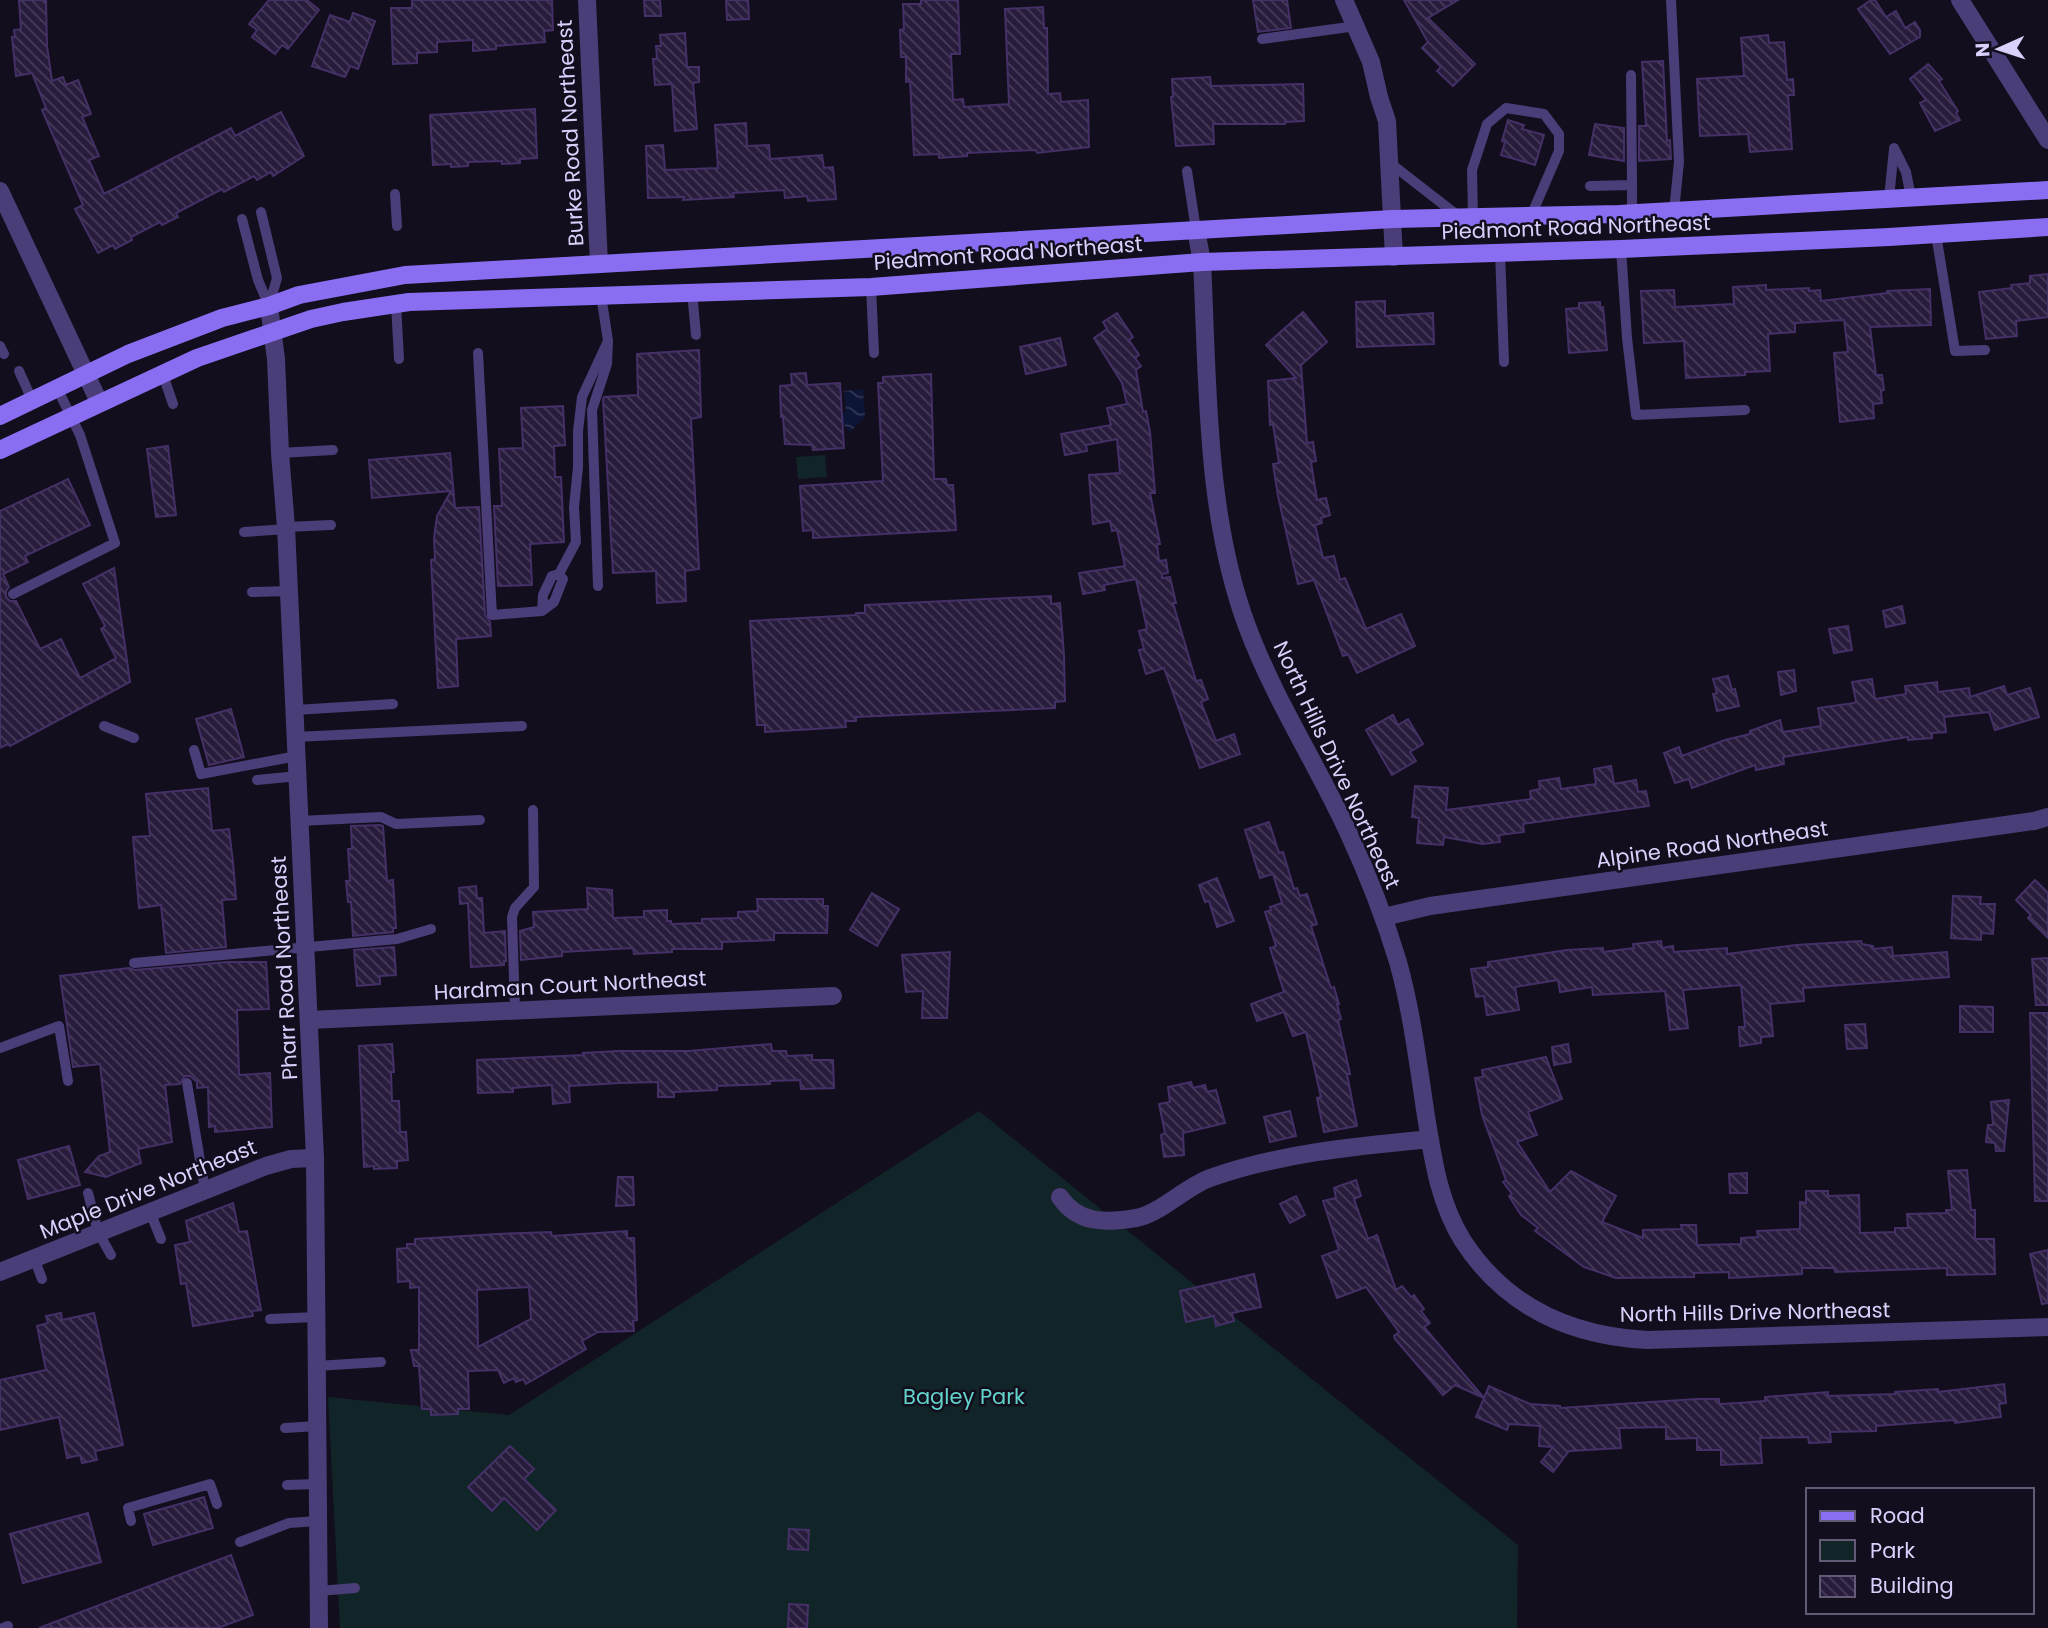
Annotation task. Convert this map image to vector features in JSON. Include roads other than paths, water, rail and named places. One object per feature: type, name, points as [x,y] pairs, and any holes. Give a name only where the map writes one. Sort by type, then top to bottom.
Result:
[{"type":"main road","name":"Piedmont Road Northeast","points":[[0,416],[85,374],[182,332],[222,318],[299,295],[405,275],[1393,219],[1632,213],[2048,190]]},
{"type":"main road","name":"Piedmont Road Northeast","points":[[0,450],[162,372],[232,345],[332,314],[396,304],[871,287],[1202,262],[1621,249],[2048,227]]},
{"type":"street","name":"Burke Road Northeast","points":[[587,0],[600,264]]},
{"type":"street","points":[[1344,0],[1371,62],[1387,121],[1394,257]]},
{"type":"street","points":[[1960,0],[2048,140]]},
{"type":"street","points":[[0,191],[99,402]]},
{"type":"street","name":"North Hills Drive Northeast","points":[[1196,230],[1202,262],[1214,484],[1222,536],[1233,581],[1263,666],[1349,834],[1384,917],[1411,1017],[1437,1178],[1447,1210],[1462,1239],[1482,1266],[1505,1289],[1532,1309],[1562,1324],[1618,1339],[2048,1327]]},
{"type":"street","name":"Pharr Road Northeast","points":[[269,306],[274,333],[286,528],[315,1158],[319,1628]]},
{"type":"street","name":"Alpine Road Northeast","points":[[1384,917],[1430,906],[1682,872],[2048,817]]},
{"type":"street","name":"Hardman Court Northeast","points":[[309,1020],[833,996]]},
{"type":"street","points":[[1059,1197],[1066,1207],[1087,1220],[1139,1218],[1209,1178],[1272,1161],[1352,1146],[1430,1139]]},
{"type":"street","name":"Maple Drive Northeast","points":[[0,1272],[266,1166],[291,1159],[315,1158]]},
{"type":"lane","points":[[1671,0],[1679,162],[1674,211]]},
{"type":"lane","points":[[1262,39],[1357,26]]},
{"type":"lane","points":[[1632,75],[1632,213]]},
{"type":"lane","points":[[1390,163],[1467,217],[1472,170],[1487,124],[1506,108],[1544,114],[1559,134],[1559,151],[1531,216]]},
{"type":"lane","points":[[1889,198],[1895,148],[1906,172],[1911,197]]},
{"type":"lane","points":[[1187,171],[1196,230]]},
{"type":"lane","points":[[1590,187],[1632,185]]},
{"type":"lane","points":[[396,194],[397,226]]},
{"type":"lane","points":[[261,212],[277,278],[269,306]]},
{"type":"lane","points":[[242,219],[258,280],[269,306]]},
{"type":"lane","points":[[1937,234],[1955,351],[1985,350]]},
{"type":"lane","points":[[1621,249],[1636,415],[1745,410]]},
{"type":"lane","points":[[1500,251],[1504,362]]},
{"type":"lane","points":[[871,287],[874,353]]},
{"type":"lane","points":[[692,292],[696,335]]},
{"type":"lane","points":[[598,586],[592,410],[607,364],[608,341],[601,295]]},
{"type":"lane","points":[[396,304],[399,359]]},
{"type":"lane","points":[[478,353],[492,615],[542,611],[554,601],[563,579],[559,574],[576,542],[574,507],[582,397],[608,341]]},
{"type":"lane","points":[[19,371],[32,400]]},
{"type":"lane","points":[[162,372],[173,404]]},
{"type":"lane","points":[[13,594],[115,543],[72,416],[57,388]]},
{"type":"lane","points":[[280,453],[334,450]]},
{"type":"lane","points":[[244,532],[331,525]]},
{"type":"lane","points":[[252,592],[289,591]]},
{"type":"lane","points":[[295,710],[393,704]]},
{"type":"lane","points":[[104,726],[134,738]]},
{"type":"lane","points":[[296,737],[522,726]]},
{"type":"lane","points":[[194,750],[201,774],[297,756]]},
{"type":"lane","points":[[257,780],[298,776]]},
{"type":"lane","points":[[516,1010],[512,917],[515,908],[534,887],[533,810]]},
{"type":"lane","points":[[300,821],[381,817],[396,824],[480,820]]},
{"type":"lane","points":[[134,963],[397,939],[431,929]]},
{"type":"lane","points":[[0,1048],[59,1026],[68,1082]]},
{"type":"lane","points":[[187,1083],[205,1190]]},
{"type":"lane","points":[[88,1193],[98,1232],[111,1255]]},
{"type":"lane","points":[[150,1212],[161,1239]]},
{"type":"lane","points":[[34,1258],[42,1279]]},
{"type":"lane","points":[[270,1319],[316,1317]]},
{"type":"lane","points":[[316,1366],[381,1362]]},
{"type":"lane","points":[[285,1428],[317,1426]]},
{"type":"lane","points":[[131,1521],[128,1508],[210,1484],[217,1504]]},
{"type":"lane","points":[[286,1485],[317,1484]]},
{"type":"lane","points":[[240,1542],[289,1523],[318,1521]]},
{"type":"lane","points":[[319,1591],[355,1588]]},
{"type":"water","points":[[863,389],[865,417],[850,432],[841,422],[840,416],[846,411],[844,391]]},
{"type":"park label","name":"Bagley Park","points":[[964,1396]]}]
